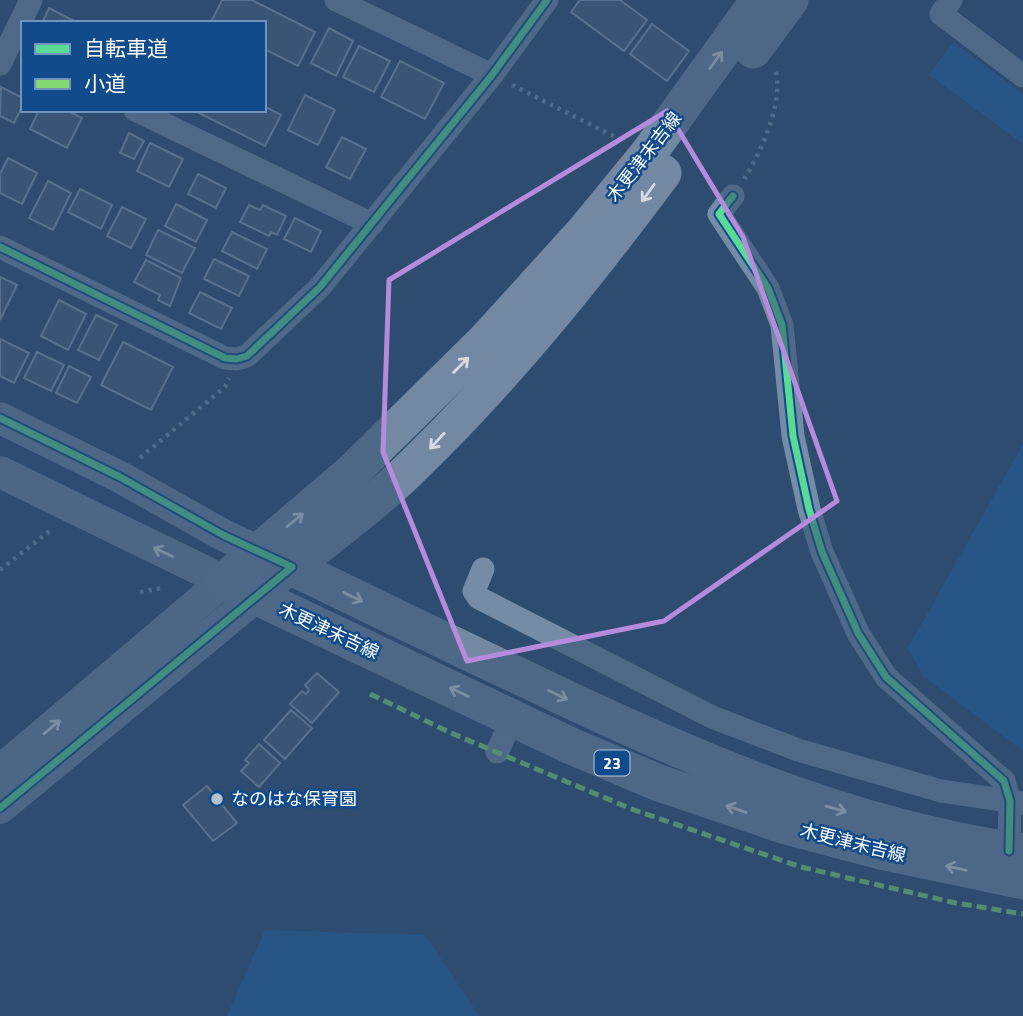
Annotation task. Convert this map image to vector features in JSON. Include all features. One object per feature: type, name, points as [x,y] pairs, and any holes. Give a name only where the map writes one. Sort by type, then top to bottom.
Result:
[{"type":"main road","name":"木更津末吉線","points":[[759,0],[648,154],[584,232],[485,341],[352,472],[224,581],[513,718],[659,783],[783,825],[885,852],[1018,861]]},
{"type":"main road","name":"木更津末吉線","points":[[790,0],[607,249],[504,369],[414,466],[292,567],[674,749],[806,800],[1018,861]]},
{"type":"street","points":[[23,21],[31,0]]},
{"type":"street","points":[[336,0],[492,75]]},
{"type":"street","points":[[0,247],[225,358],[247,356],[320,287],[492,75],[547,0]]},
{"type":"street","points":[[951,0],[941,14],[1023,76]]},
{"type":"street","points":[[10,56],[21,27]]},
{"type":"street","points":[[139,112],[372,224]]},
{"type":"street","points":[[733,196],[719,214],[768,288],[782,325],[793,436],[822,552],[858,633],[886,677],[1004,781],[1017,802],[1018,861]]},
{"type":"street","points":[[0,418],[121,477],[223,535],[292,567],[0,808]]},
{"type":"street","points":[[0,472],[224,581],[0,771]]},
{"type":"street","points":[[483,569],[474,591],[479,598],[712,717],[798,750],[941,791],[1017,802]]},
{"type":"street","points":[[497,752],[513,718]]},
{"type":"path","points":[[733,196],[753,165],[775,103],[777,76],[773,61]]},
{"type":"path","points":[[492,75],[648,154]]},
{"type":"path","points":[[139,459],[225,387],[237,359]]},
{"type":"path","points":[[0,570],[52,529]]},
{"type":"path","points":[[140,592],[161,588]]},
{"type":"highlighted area","points":[[667,111],[743,237],[837,501],[664,621],[467,661],[383,452],[389,280]]},
{"type":"shaded area","points":[[953,42],[1023,94],[1023,144],[929,75]]},
{"type":"shaded area","points":[[1023,444],[1023,751],[923,676],[908,648]]},
{"type":"shaded area","points":[[265,930],[425,935],[479,1016],[227,1016]]},
{"type":"building","points":[[222,0],[252,0],[315,32],[298,66],[266,50],[266,21],[212,21]]},
{"type":"building","points":[[580,0],[620,0],[647,20],[624,51],[571,12]]},
{"type":"building","points":[[49,8],[74,21],[43,21]]},
{"type":"building","points":[[652,24],[689,51],[667,81],[630,54]]},
{"type":"building","points":[[329,28],[353,41],[336,76],[311,63]]},
{"type":"building","points":[[359,46],[390,61],[374,92],[343,77]]},
{"type":"building","points":[[400,61],[444,83],[425,119],[381,97]]},
{"type":"building","points":[[1,87],[21,97],[21,109],[14,123],[0,116]]},
{"type":"building","points":[[305,95],[335,110],[318,145],[288,130]]},
{"type":"building","points":[[266,107],[281,115],[265,146],[197,112],[266,112]]},
{"type":"building","points":[[38,112],[70,112],[82,118],[67,148],[30,129]]},
{"type":"building","points":[[129,133],[144,141],[134,159],[120,153]]},
{"type":"building","points":[[342,137],[366,149],[350,179],[326,167]]},
{"type":"building","points":[[150,143],[183,159],[169,187],[137,171]]},
{"type":"building","points":[[8,158],[37,173],[22,204],[0,193],[0,174]]},
{"type":"building","points":[[198,174],[226,188],[216,208],[188,194]]},
{"type":"building","points":[[48,181],[71,193],[53,230],[29,218]]},
{"type":"building","points":[[80,189],[112,205],[101,229],[68,212]]},
{"type":"building","points":[[176,204],[207,220],[196,242],[165,226]]},
{"type":"building","points":[[249,205],[260,210],[263,205],[286,216],[277,235],[271,232],[269,236],[240,222]]},
{"type":"building","points":[[122,207],[146,219],[131,248],[107,236]]},
{"type":"building","points":[[295,218],[321,231],[311,252],[284,239]]},
{"type":"building","points":[[158,230],[195,248],[182,273],[146,255]]},
{"type":"building","points":[[232,232],[267,249],[257,269],[222,251]]},
{"type":"building","points":[[214,259],[249,276],[239,296],[204,279]]},
{"type":"building","points":[[146,260],[181,278],[170,306],[158,300],[160,295],[134,282]]},
{"type":"building","points":[[0,277],[17,285],[0,320]]},
{"type":"building","points":[[200,292],[232,308],[221,329],[189,313]]},
{"type":"building","points":[[59,300],[86,314],[68,350],[41,336]]},
{"type":"building","points":[[96,315],[117,325],[99,360],[78,350]]},
{"type":"building","points":[[0,339],[29,353],[14,383],[0,376]]},
{"type":"building","points":[[123,342],[173,367],[151,410],[101,385]]},
{"type":"building","points":[[37,352],[64,365],[51,391],[24,378]]},
{"type":"building","points":[[69,366],[91,377],[77,403],[56,393]]},
{"type":"building","points":[[317,673],[339,692],[312,723],[290,704],[302,691],[306,694],[309,690],[305,685]]},
{"type":"building","points":[[291,710],[312,728],[285,759],[264,740]]},
{"type":"building","points":[[259,744],[280,763],[259,787],[241,771],[249,763],[245,760]]},
{"type":"building","points":[[207,786],[237,823],[213,841],[183,805]]},
{"type":"marked path","points":[[370,694],[451,733],[634,810],[801,867],[956,903],[1023,914]]},
{"type":"cycle path","points":[[0,247],[225,358],[247,356],[320,287],[492,75],[547,0]]},
{"type":"cycle path","points":[[733,196],[719,214],[768,288],[782,325],[793,436],[809,509],[822,552],[858,633],[886,677],[1004,781],[1010,801],[1009,851]]},
{"type":"cycle path","points":[[0,418],[120,477],[223,535],[292,567],[0,808]]},
{"type":"place","name":"なのはな保育園","points":[[217,799]]}]
